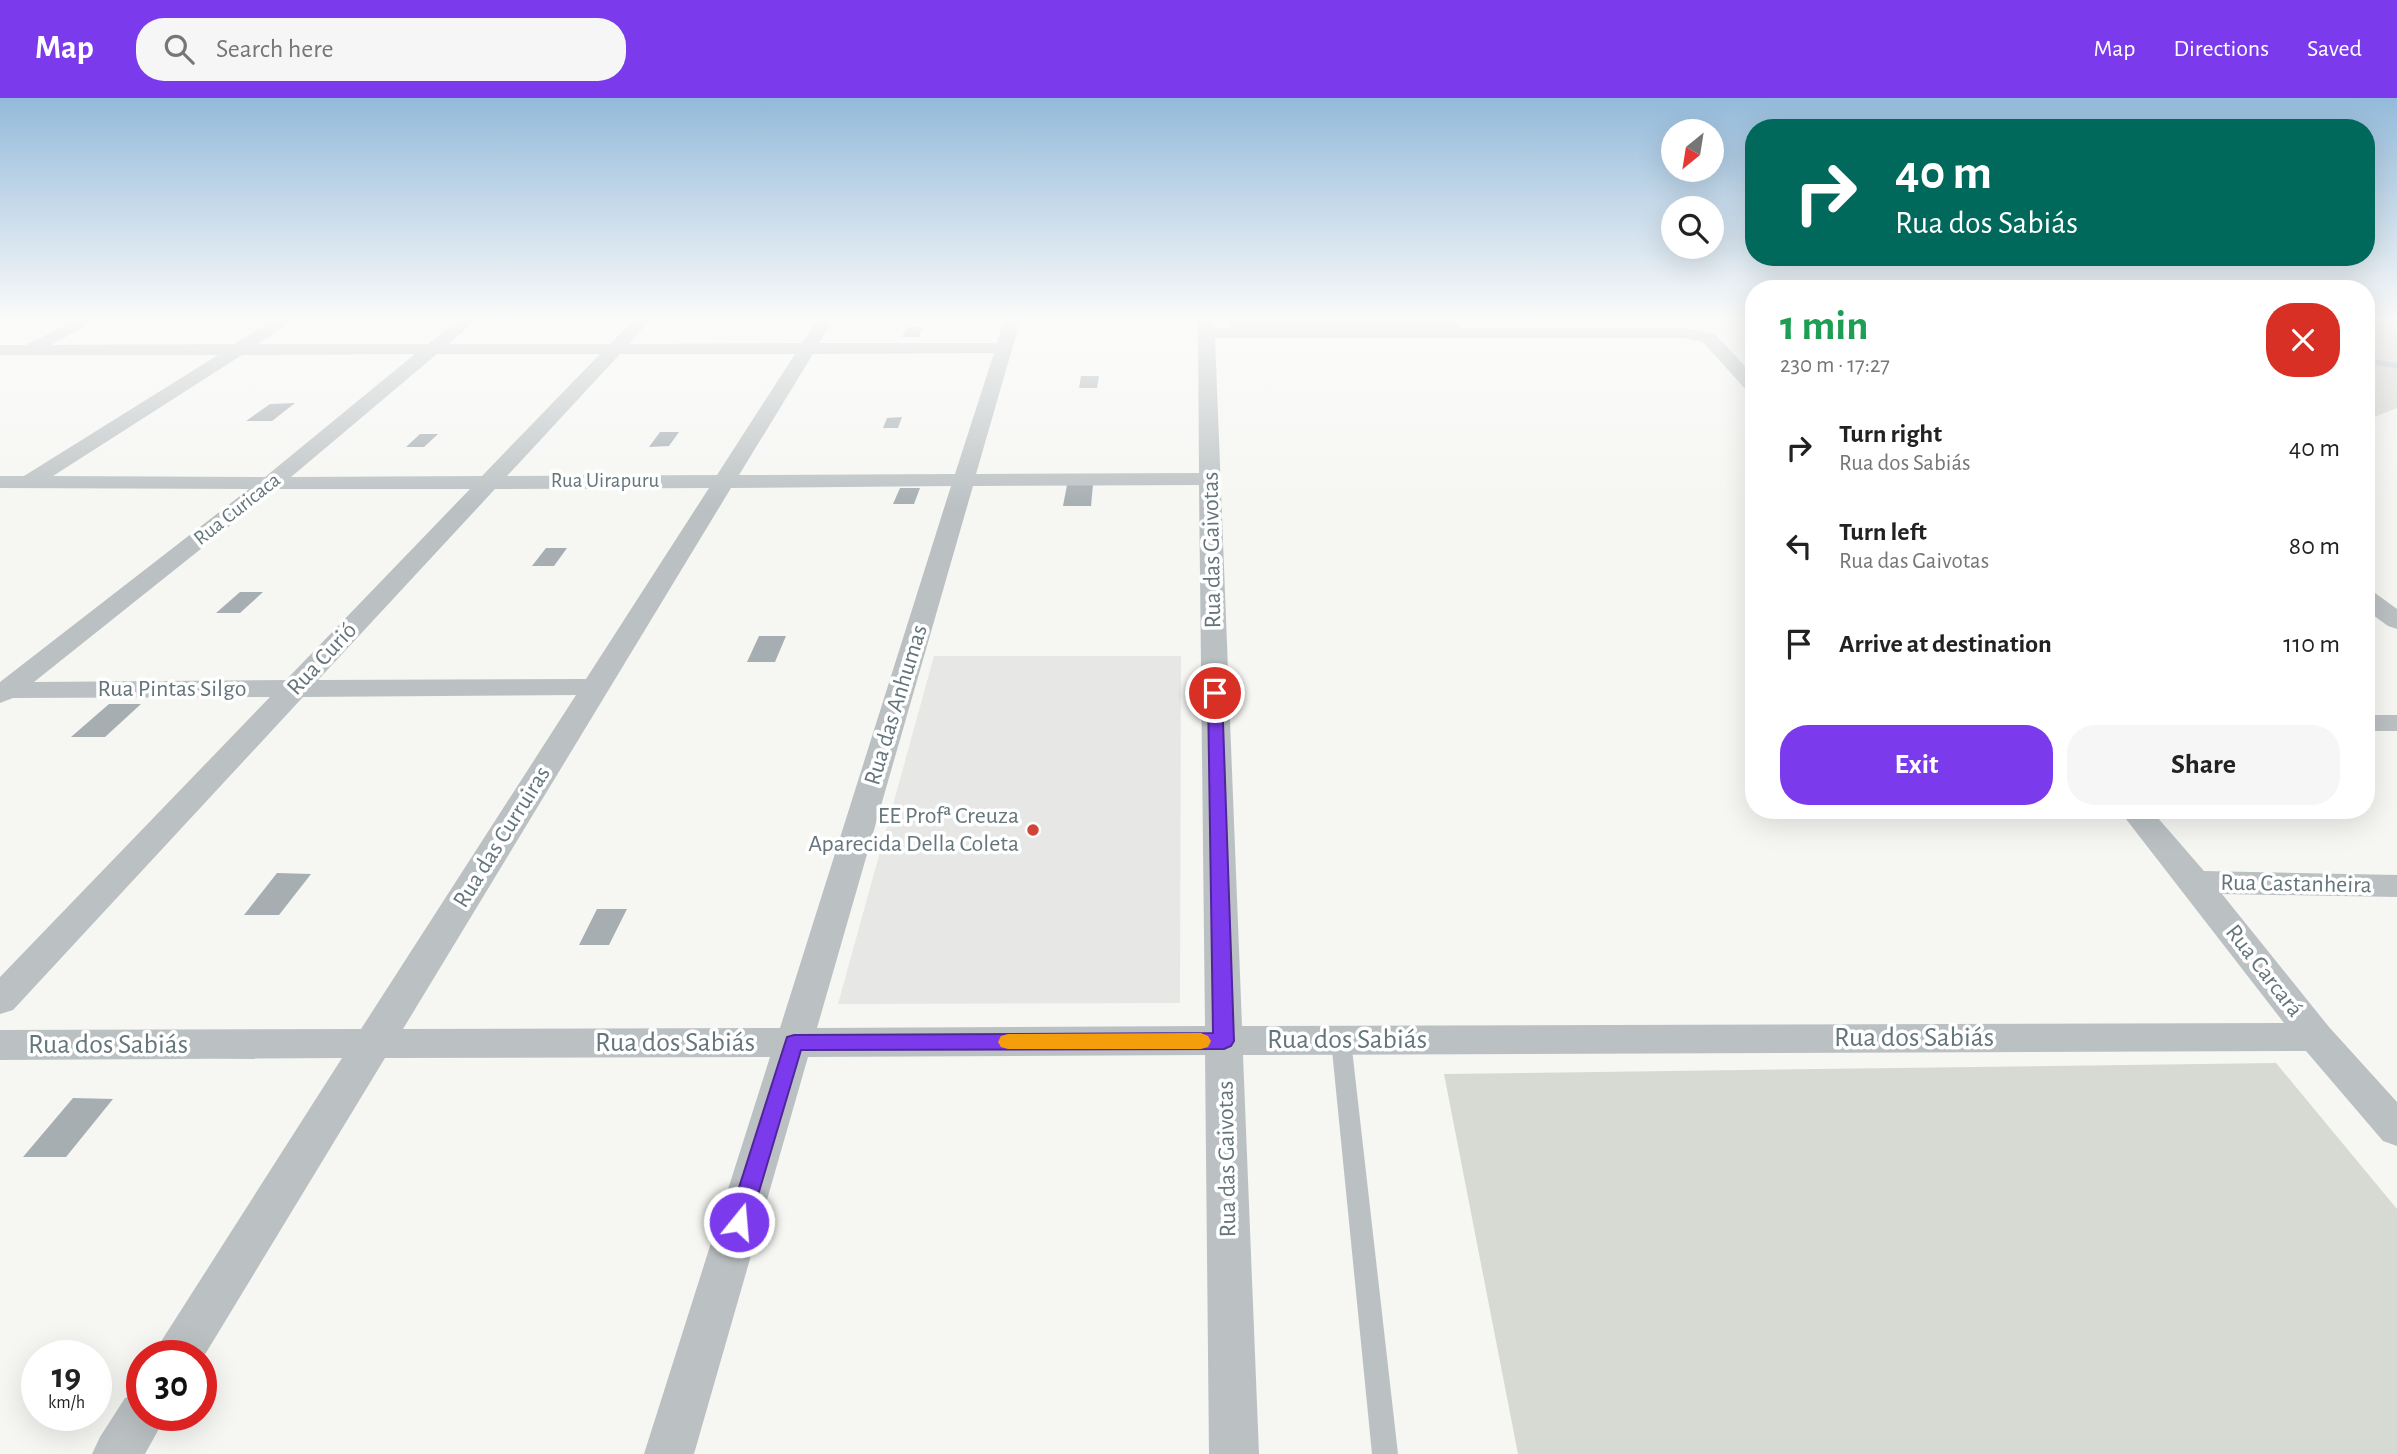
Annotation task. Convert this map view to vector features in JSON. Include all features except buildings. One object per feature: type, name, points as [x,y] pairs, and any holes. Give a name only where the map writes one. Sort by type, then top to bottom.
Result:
[{"type":"street","points":[[0,500],[188,381]]},
{"type":"street","name":"Rua Curicaca","points":[[2,692],[269,484],[392,381]]},
{"type":"street","name":"Rua Curió","points":[[0,1000],[583,381]]},
{"type":"street","name":"Rua das Curruiras","points":[[188,1340],[786,381]]},
{"type":"street","name":"Rua das Anhumas","points":[[669,1454],[994,381]]},
{"type":"street","name":"Rua das Gaivotas","points":[[1207,381],[1234,1454]]},
{"type":"street","name":"Rua Uirapuru","points":[[0,482],[269,484],[490,480],[1210,479]]},
{"type":"street","name":"Rua Pintas Silgo","points":[[2,692],[596,687]]},
{"type":"street","points":[[2375,723],[2397,723]]},
{"type":"street","name":"Rua Carcará","points":[[2142,819],[2195,882],[2316,1037],[2392,1118]]},
{"type":"street","name":"Rua Castanheira","points":[[2195,882],[2397,886]]},
{"type":"street","name":"Rua dos Sabiás","points":[[0,1045],[2316,1037]]},
{"type":"street","points":[[117,1454],[132,1431]]},
{"type":"lane","points":[[1341,1040],[1385,1454]]},
{"type":"shaded area","points":[[2375,381],[2397,381],[2397,408],[2375,417]]},
{"type":"shaded area","name":"EE Profª Creuza Aparecida Della Coleta","points":[[934,656],[1181,656],[1180,1003],[838,1004]]},
{"type":"shaded area","points":[[2276,1063],[2397,1209],[2397,1454],[1518,1454],[1444,1074]]},
{"type":"slow traffic","points":[[1008,1042],[1201,1041]]},
{"type":"place","name":"EE Profª Creuza Aparecida Della Coleta","points":[[1033,830]]},
{"type":"route","points":[[739,1222],[794,1042],[1224,1041],[1215,693]]}]
